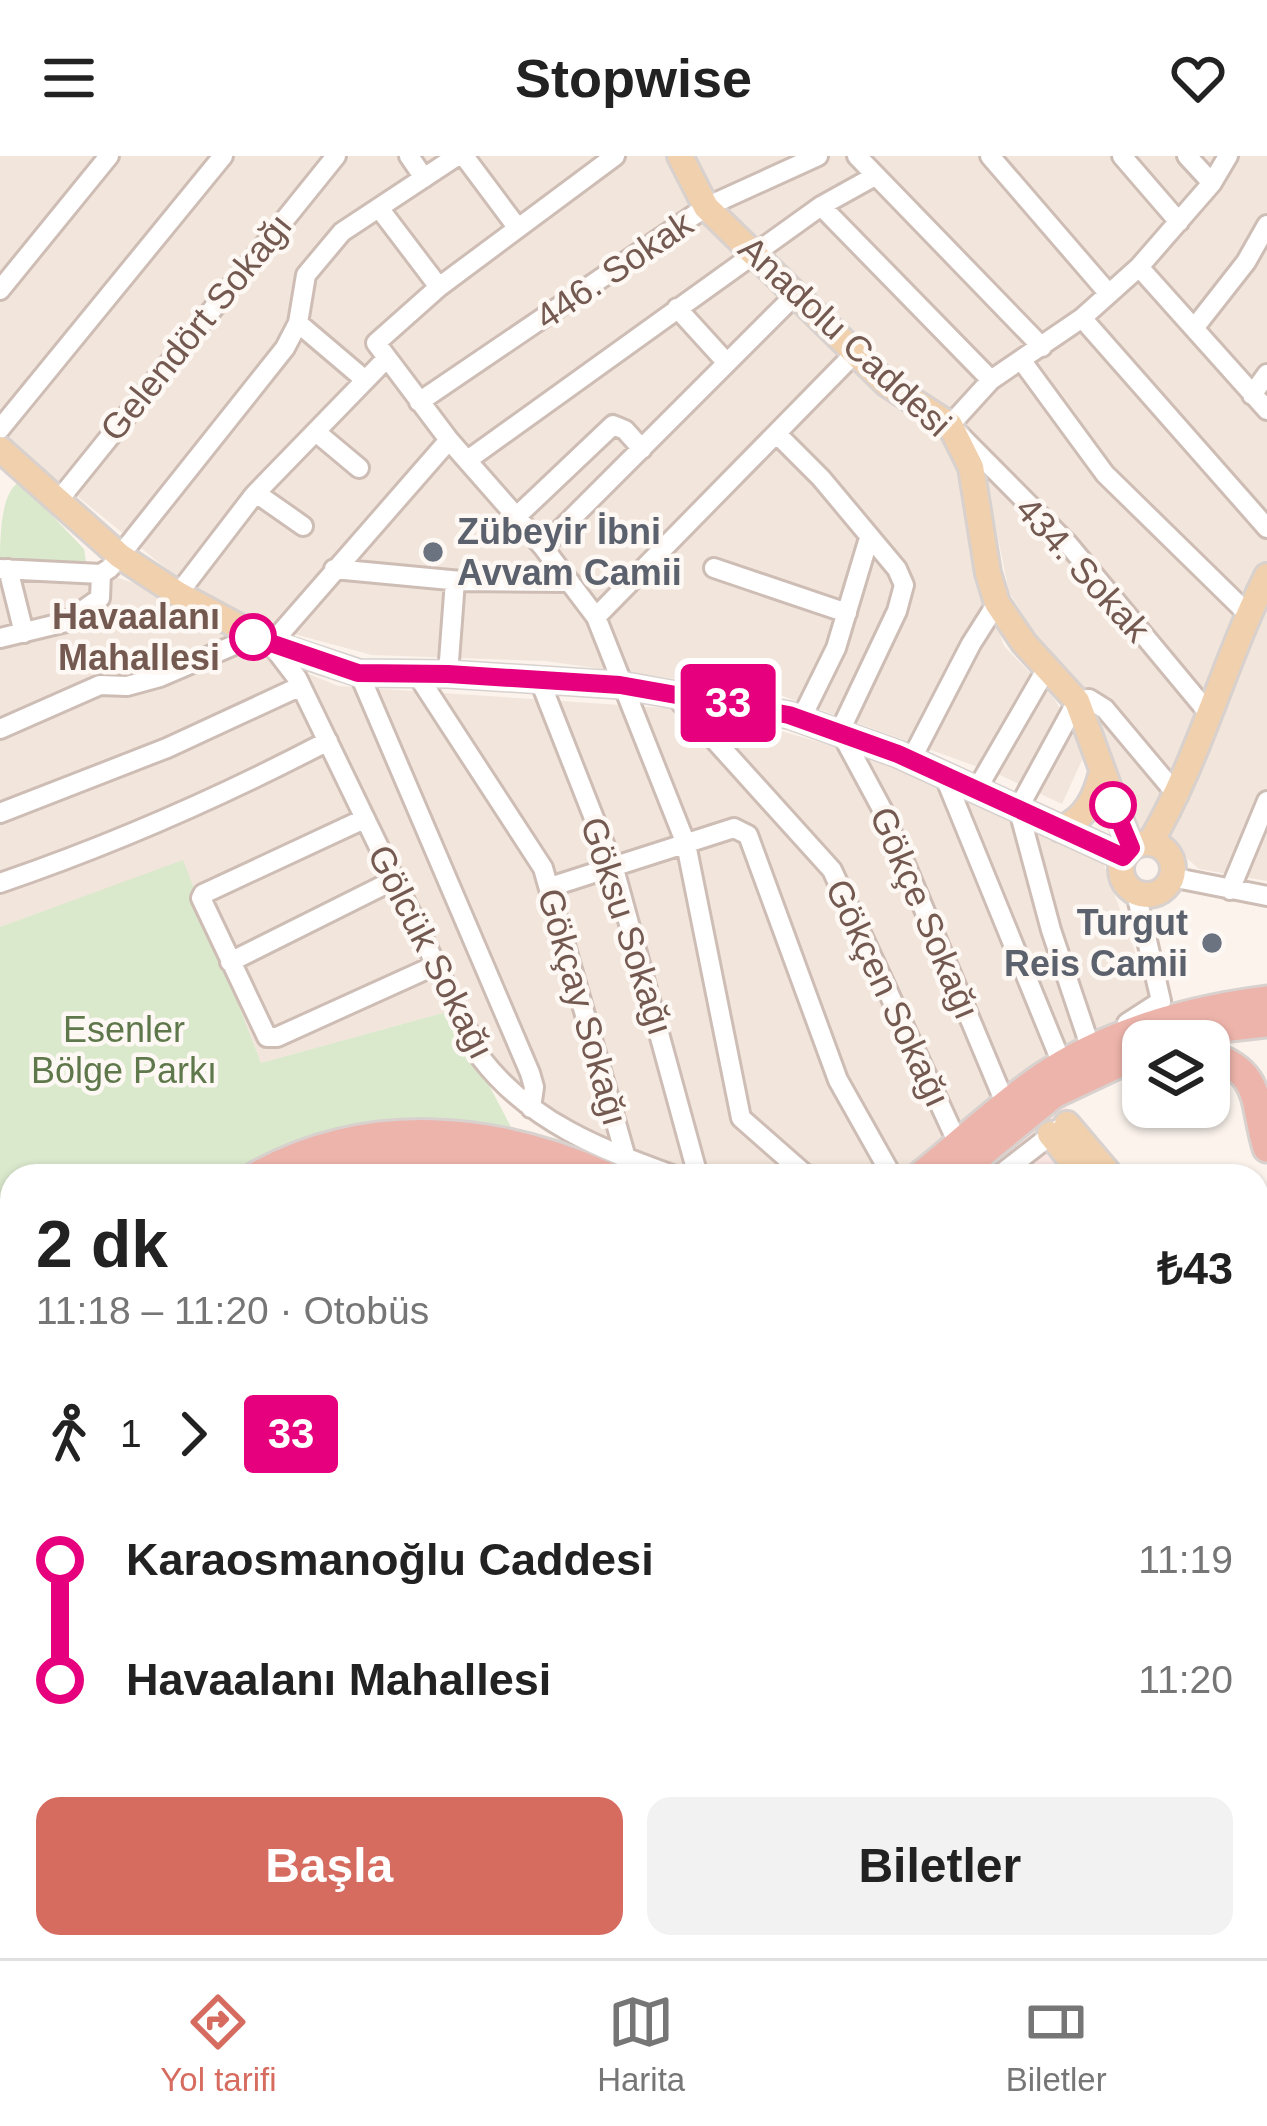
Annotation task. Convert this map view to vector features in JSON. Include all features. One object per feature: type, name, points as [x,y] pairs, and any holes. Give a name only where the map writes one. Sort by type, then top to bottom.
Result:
[{"type":"highway","points":[[934,1164],[1010,1101],[1081,1054],[1184,1013],[1267,1000]]},
{"type":"highway","points":[[1230,1027],[1267,1023]]},
{"type":"highway","points":[[969,1164],[1054,1094],[1122,1062]]},
{"type":"highway","points":[[1230,1065],[1252,1084],[1267,1148]]},
{"type":"highway","points":[[284,1164],[319,1149],[415,1131],[511,1142],[588,1164]]},
{"type":"highway","points":[[336,1164],[437,1156],[503,1164]]},
{"type":"main road","name":"Anadolu Caddesi","points":[[688,160],[706,207],[886,384],[950,425],[971,467],[997,603],[1009,624],[1077,701],[1135,849]]},
{"type":"main road","points":[[0,449],[58,501],[111,565],[178,594],[262,640],[358,673],[620,685],[801,718],[1021,802],[1060,829],[1135,849],[1170,857],[1172,877],[1157,893],[1136,893],[1121,876],[1135,849],[1178,796],[1267,576]]},
{"type":"main road","points":[[1060,829],[1089,806],[1102,772]]},
{"type":"main road","points":[[1059,1129],[1078,1164]]},
{"type":"main road","points":[[1059,1129],[1098,1164]]},
{"type":"street","points":[[0,290],[110,156]]},
{"type":"street","points":[[0,429],[223,156]]},
{"type":"street","name":"Gelendört Sokağı","points":[[58,501],[336,156]]},
{"type":"street","points":[[409,156],[424,178]]},
{"type":"street","points":[[0,638],[66,622],[100,598],[111,565],[285,347],[298,323],[306,275],[342,232],[461,156],[517,227]]},
{"type":"street","points":[[614,156],[439,287],[376,343],[449,440],[543,547],[596,617],[686,844],[742,1118],[794,1164]]},
{"type":"street","name":"446. Sokak","points":[[419,402],[706,207],[818,156]]},
{"type":"street","points":[[857,156],[1042,347]]},
{"type":"street","points":[[990,156],[1109,294]]},
{"type":"street","points":[[1122,156],[1179,222]]},
{"type":"street","points":[[1187,156],[1213,183]]},
{"type":"street","points":[[950,425],[992,380],[1082,318],[1139,267],[1213,183],[1228,156]]},
{"type":"street","points":[[469,459],[821,206],[875,176]]},
{"type":"street","points":[[821,206],[992,380]]},
{"type":"street","points":[[379,208],[439,287]]},
{"type":"street","points":[[1195,327],[1246,262],[1267,225]]},
{"type":"street","points":[[1139,267],[1267,410]]},
{"type":"street","points":[[543,547],[795,295]]},
{"type":"street","points":[[677,308],[727,363]]},
{"type":"street","points":[[1082,318],[1267,528]]},
{"type":"street","points":[[298,323],[364,380]]},
{"type":"street","points":[[596,617],[855,353]]},
{"type":"street","points":[[178,594],[256,493],[386,359]]},
{"type":"street","points":[[1022,361],[1105,474],[1248,614]]},
{"type":"street","points":[[1252,395],[1267,374]]},
{"type":"street","points":[[517,516],[613,425],[626,430],[642,448]]},
{"type":"street","name":"434. Sokak","points":[[950,425],[1068,544],[1211,716]]},
{"type":"street","points":[[316,432],[359,468]]},
{"type":"street","points":[[777,434],[821,478],[897,569],[904,585],[897,611],[840,731]]},
{"type":"street","points":[[0,729],[100,685],[127,686],[160,677],[262,640],[334,569],[449,440]]},
{"type":"street","points":[[256,493],[303,526]]},
{"type":"street","points":[[801,718],[836,648],[869,538]]},
{"type":"street","points":[[24,633],[4,569],[111,565]]},
{"type":"street","points":[[715,568],[847,613]]},
{"type":"street","points":[[334,569],[455,581],[570,582]]},
{"type":"street","points":[[448,674],[455,581]]},
{"type":"street","points":[[911,760],[997,603]]},
{"type":"street","name":"Gölcük Sokağı","points":[[262,640],[301,686],[481,1058],[531,1108],[581,1140],[605,1164]]},
{"type":"street","points":[[977,789],[1047,668]]},
{"type":"street","points":[[358,673],[530,1073],[531,1108]]},
{"type":"street","name":"Gökçay Sokağı","points":[[418,676],[543,868],[610,1164]]},
{"type":"street","name":"Göksu Sokağı","points":[[539,681],[614,869],[695,1164]]},
{"type":"street","points":[[0,813],[166,748],[301,686]]},
{"type":"street","name":"Gökçen Sokağı","points":[[672,693],[832,870],[954,1136]]},
{"type":"street","points":[[1088,1040],[1051,930],[1021,802],[1077,701],[1089,699],[1105,709],[1178,796]]},
{"type":"street","name":"Gökçe Sokağı","points":[[840,731],[882,809],[1003,1098]]},
{"type":"street","points":[[0,883],[161,823],[328,741]]},
{"type":"street","points":[[944,775],[1058,1054]]},
{"type":"street","points":[[1230,890],[1265,812]]},
{"type":"street","points":[[364,819],[202,894],[230,962],[267,1037],[436,965]]},
{"type":"street","points":[[550,887],[734,828],[748,835],[838,1080],[885,1164]]},
{"type":"street","points":[[1172,877],[1267,896]]},
{"type":"street","points":[[230,962],[394,880]]},
{"type":"street","points":[[919,1164],[1058,1054],[1142,1016],[1161,1001],[1136,893]]},
{"type":"street","points":[[1014,1164],[1059,1129]]},
{"type":"shaded area","points":[[0,156],[672,156],[950,439],[983,585],[1004,646],[1053,697],[1086,751],[1062,804],[1000,775],[772,692],[545,661],[372,655],[261,625],[168,570],[0,433]]},
{"type":"shaded area","points":[[692,156],[1267,156],[1267,568],[1235,628],[1148,827],[1136,836],[1044,648],[1009,592],[982,459],[889,377],[711,192]]},
{"type":"shaded area","points":[[78,565],[140,585],[263,655],[338,686],[710,711],[886,761],[1103,862],[1153,1002],[1049,1053],[910,1164],[673,1164],[572,1129],[488,1079],[450,1011],[261,1063],[183,861],[0,927],[0,566]]},
{"type":"shaded area","points":[[1267,597],[1267,881],[1199,869],[1163,837]]},
{"type":"shaded area","points":[[1063,1104],[1116,1164],[985,1164]]},
{"type":"green space","points":[[20,482],[84,549],[86,562],[0,566],[5,506]]},
{"type":"green space","name":"Esenler Bölge Parkı","points":[[183,860],[261,1063],[450,1011],[511,1127],[408,1118],[331,1130],[254,1164],[0,1164],[0,927]]},
{"type":"bus line","name":"33","points":[[253,637],[358,673],[620,685],[789,715],[898,754],[1123,857],[1131,848],[1113,805]]},
{"type":"place","name":"Zübeyir İbni Avvam Camii","points":[[433,552]]},
{"type":"place","name":"Havaalanı Mahallesi","points":[[253,637]]},
{"type":"place","name":"Turgut Reis Camii","points":[[1212,943]]}]
